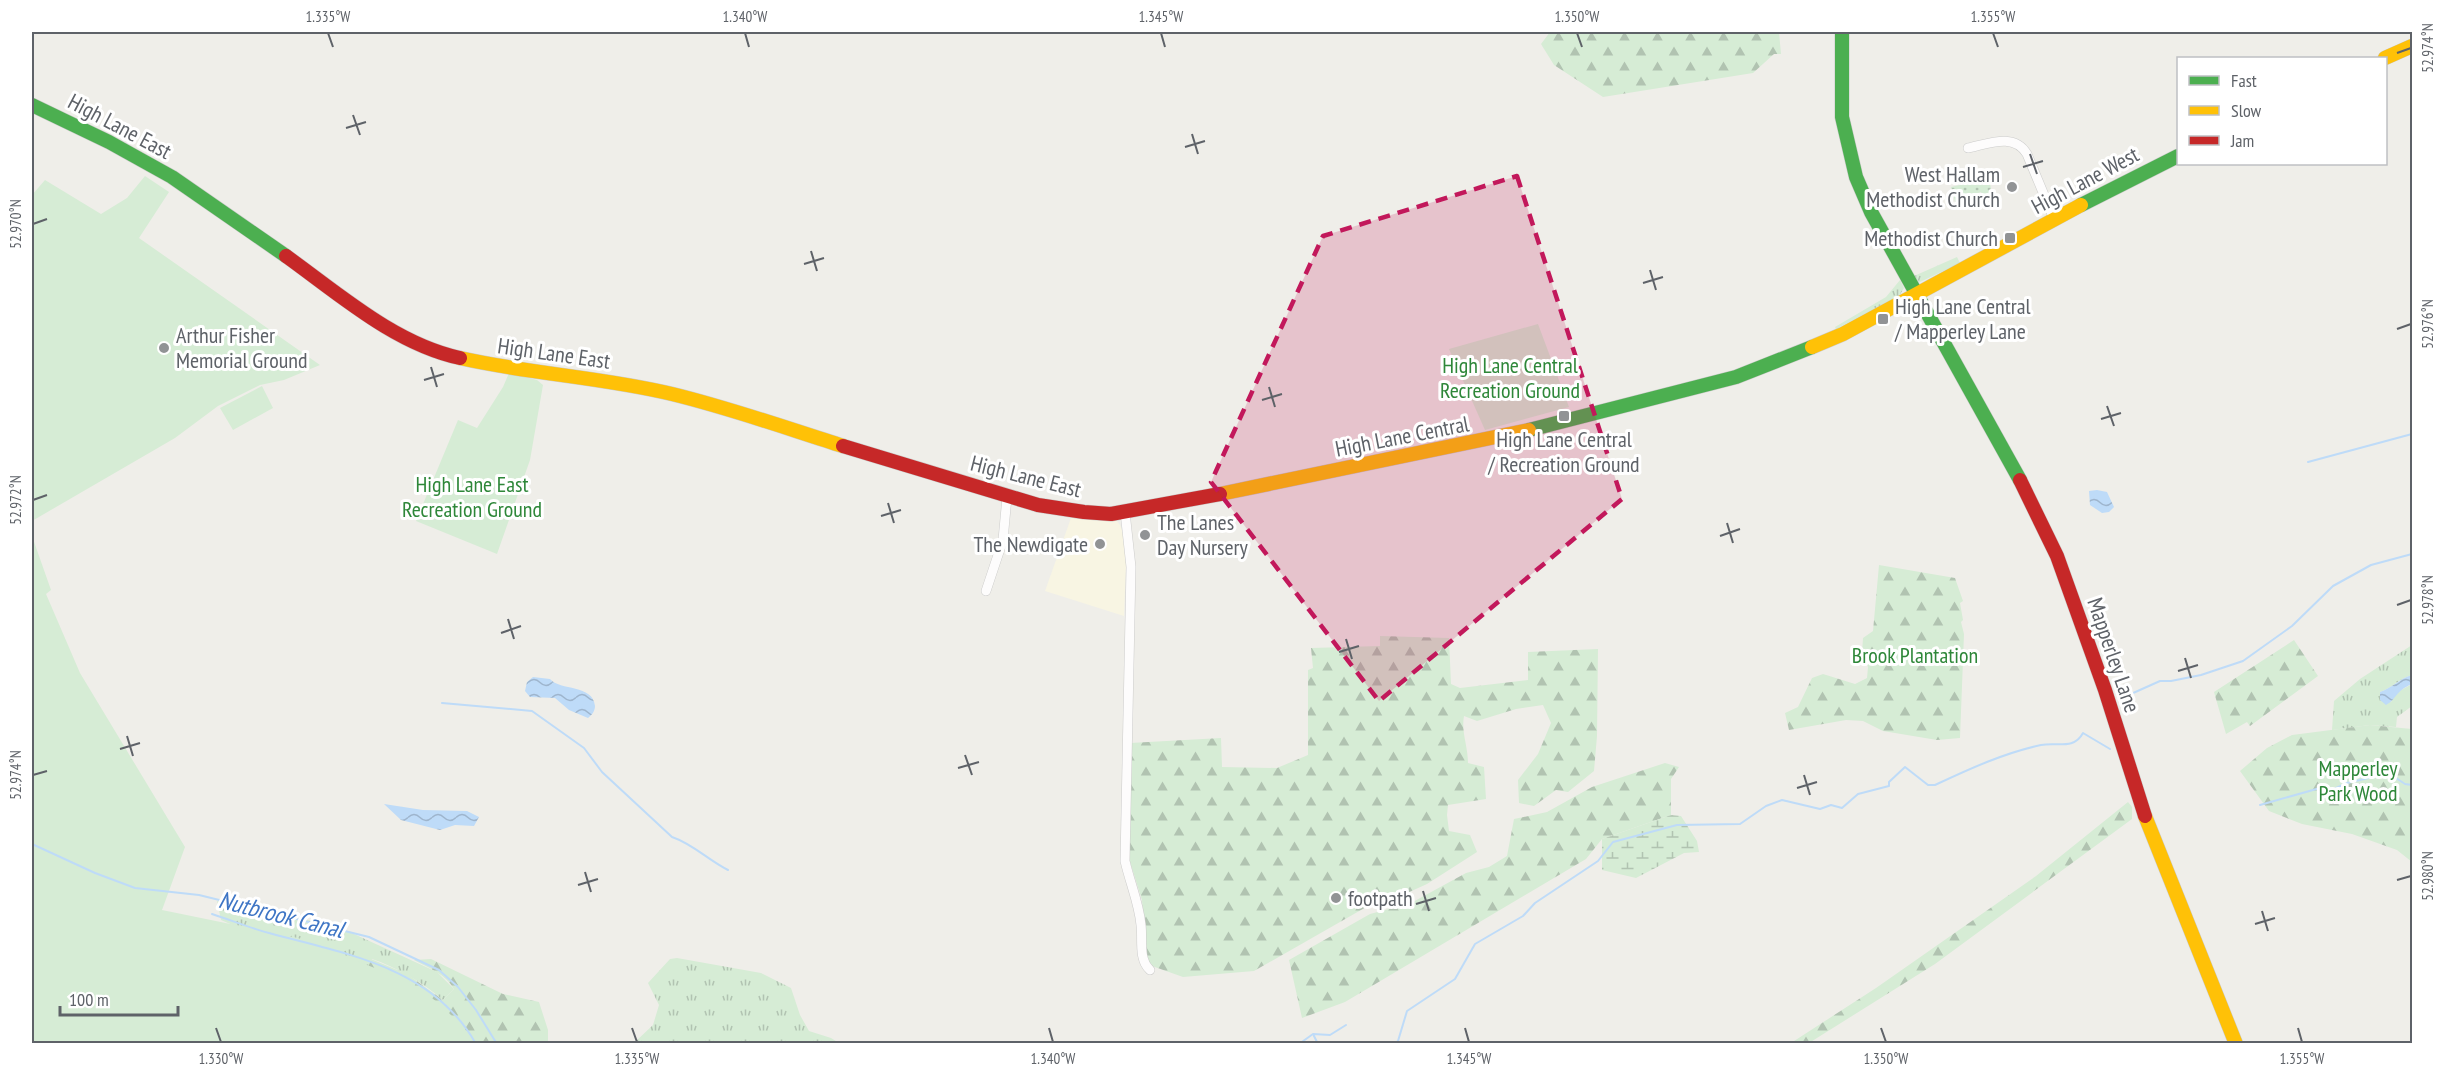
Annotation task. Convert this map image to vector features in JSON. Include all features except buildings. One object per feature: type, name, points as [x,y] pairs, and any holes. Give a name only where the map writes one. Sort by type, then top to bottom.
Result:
[{"type":"main road","name":"Mapperley Lane","points":[[1842,32],[1841,109],[1843,131],[1852,166],[1871,212],[2008,456],[2057,556],[2105,690],[2152,839],[2236,1044]]},
{"type":"main road","points":[[2387,57],[2412,46]]},
{"type":"main road","name":"High Lane East","points":[[32,105],[109,142],[172,177],[238,221],[362,311],[405,337],[434,351],[467,361],[636,386],[673,394],[887,458],[1007,497],[1044,506],[1084,512],[1125,512]]},
{"type":"main road","name":"High Lane West","points":[[1917,295],[2054,219],[2177,157]]},
{"type":"main road","name":"High Lane Central","points":[[1125,512],[1463,446],[1680,393],[1779,362],[1843,334],[1917,295]]},
{"type":"street","points":[[1968,148],[1994,147],[2012,141],[2025,150],[2054,219]]},
{"type":"street","points":[[986,591],[1003,540],[1007,497]]},
{"type":"street","points":[[1125,512],[1131,567],[1125,861],[1137,901],[1143,960],[1150,970]]},
{"type":"highlighted area","points":[[1517,176],[1622,499],[1379,701],[1211,482],[1323,236]]},
{"type":"shaded area","points":[[1071,518],[1117,521],[1120,525],[1124,536],[1126,564],[1124,616],[1045,591]]},
{"type":"green space","points":[[1550,32],[1779,32],[1781,54],[1774,54],[1753,73],[1603,97],[1554,65],[1541,44]]},
{"type":"green space","name":"Arthur Fisher Memorial Ground","points":[[145,176],[169,192],[139,238],[320,365],[284,380],[260,385],[218,406],[175,438],[32,521],[32,195],[45,180],[101,214],[127,198]]},
{"type":"green space","points":[[1989,178],[1992,194],[1983,196],[1981,192],[1975,194],[1977,202],[1956,205],[1951,187]]},
{"type":"green space","points":[[1957,257],[1960,263],[1918,283],[1914,276]]},
{"type":"green space","points":[[1900,280],[1904,288],[1899,296],[1836,329],[1835,327],[1886,297]]},
{"type":"green space","name":"High Lane Central Recreation Ground","points":[[1538,324],[1569,407],[1485,430],[1449,349]]},
{"type":"green space","name":"High Lane East Recreation Ground","points":[[509,373],[537,380],[543,385],[530,460],[497,554],[416,521],[458,420],[477,428],[503,387]]},
{"type":"green space","points":[[262,386],[273,408],[233,430],[220,408]]},
{"type":"green space","points":[[32,536],[51,590],[46,594],[80,673],[185,847],[162,910],[298,938],[408,981],[440,1004],[465,1029],[473,1043],[32,1043]]},
{"type":"green space","name":"Brook Plantation","points":[[1879,565],[1955,578],[1963,601],[1960,603],[1964,634],[1960,738],[1937,740],[1883,731],[1863,721],[1846,720],[1789,730],[1785,713],[1798,707],[1812,678],[1823,674],[1855,684],[1867,678],[1868,667],[1862,653],[1863,638],[1873,631]]},
{"type":"green space","points":[[1380,636],[1449,638],[1451,684],[1460,688],[1528,680],[1528,652],[1598,649],[1597,736],[1594,771],[1568,792],[1556,790],[1534,806],[1519,803],[1518,780],[1538,754],[1551,723],[1543,705],[1516,709],[1477,721],[1464,716],[1463,728],[1468,763],[1484,767],[1486,799],[1448,805],[1447,815],[1449,831],[1470,835],[1477,852],[1427,884],[1396,898],[1368,906],[1254,971],[1183,977],[1152,966],[1146,959],[1142,900],[1130,862],[1130,743],[1221,738],[1222,767],[1277,768],[1308,755],[1308,670],[1313,668],[1311,648],[1380,646]]},
{"type":"green space","points":[[2294,640],[2318,676],[2250,726],[2247,722],[2226,734],[2214,692]]},
{"type":"green space","points":[[2412,645],[2412,675],[2380,692],[2391,702],[2396,693],[2412,684],[2412,706],[2397,717],[2396,727],[2370,725],[2332,730],[2334,701],[2360,679]]},
{"type":"green space","name":"Mapperley Park Wood","points":[[2370,725],[2412,729],[2412,862],[2397,850],[2352,834],[2302,824],[2269,811],[2240,771],[2267,748],[2292,735]]},
{"type":"green space","points":[[1665,763],[1679,767],[1671,779],[1671,815],[1602,839],[1586,859],[1345,1002],[1302,1018],[1289,960],[1370,914],[1411,903],[1466,873],[1489,867],[1507,856],[1514,819],[1547,812],[1592,787]]},
{"type":"green space","points":[[2128,802],[2132,807],[2132,819],[1935,964],[1809,1043],[1791,1043],[1876,988],[2036,876]]},
{"type":"green space","points":[[1671,815],[1681,816],[1697,841],[1699,852],[1684,853],[1636,878],[1602,870],[1602,839]]},
{"type":"green space","points":[[217,901],[308,920],[354,934],[437,972],[454,989],[443,1000],[409,976],[372,959],[368,968],[237,927],[221,920]]},
{"type":"green space","points":[[677,958],[761,973],[791,988],[800,1015],[809,1031],[839,1043],[636,1044],[635,1042],[653,1025],[659,1005],[648,983],[670,959]]},
{"type":"green space","points":[[371,959],[407,974],[443,1000],[454,989],[446,979],[414,960],[431,959],[503,994],[539,1002],[548,1030],[548,1043],[465,1043],[368,968]]},
{"type":"water","points":[[2089,491],[2107,492],[2114,507],[2109,512],[2102,513],[2090,505]]},
{"type":"water","points":[[2412,675],[2412,684],[2402,689],[2390,703],[2386,705],[2380,700],[2380,692]]},
{"type":"water","points":[[533,677],[550,679],[555,683],[589,694],[595,706],[593,713],[588,718],[569,710],[555,698],[530,697],[525,691],[527,682]]},
{"type":"water","points":[[384,804],[423,810],[467,811],[479,817],[474,826],[455,825],[440,830],[401,820]]},
{"type":"waterway","points":[[2308,462],[2412,434]]},
{"type":"waterway","points":[[2122,698],[2160,681],[2201,675],[2243,661],[2292,626],[2333,586],[2371,565],[2412,554]]},
{"type":"waterway","points":[[442,703],[532,711],[584,748],[602,772],[672,837],[728,870]]},
{"type":"waterway","points":[[1394,1044],[1398,1041],[1407,1011],[1455,979],[1475,944],[1523,916],[1535,903],[1598,861],[1613,842],[1677,825],[1740,824],[1766,806],[1782,800],[1820,809],[1831,805],[1842,808],[1858,794],[1889,786],[1889,782],[1905,767],[1928,785],[1935,785],[2014,752],[2047,744],[2075,742],[2083,733],[2110,749]]},
{"type":"waterway","points":[[2260,805],[2320,788],[2332,790],[2347,783],[2377,776],[2393,776],[2405,784],[2412,785]]},
{"type":"waterway","name":"Nutbrook Canal","points":[[32,844],[95,873],[135,888],[199,895],[369,937],[439,970],[458,987],[476,1010],[497,1044]]},
{"type":"waterway","points":[[212,914],[262,931],[357,957],[412,981],[436,997],[458,1018],[476,1044]]},
{"type":"waterway","points":[[1299,1044],[1313,1034],[1330,1035],[1346,1025]]},
{"type":"waterway","points":[[1314,1036],[1318,1044]]},
{"type":"traffic: fast","points":[[1842,32],[1842,117],[1856,177],[1871,212],[2020,480]]},
{"type":"traffic: fast","points":[[32,105],[109,142],[172,177],[286,256]]},
{"type":"traffic: fast","points":[[2081,205],[2177,157]]},
{"type":"traffic: fast","points":[[1529,430],[1736,377],[1812,347]]},
{"type":"traffic: slow","points":[[2387,57],[2412,46]]},
{"type":"traffic: slow","points":[[1812,347],[1843,334],[2081,205]]},
{"type":"traffic: slow","points":[[460,358],[646,388],[737,412],[843,446]]},
{"type":"traffic: slow","points":[[1220,494],[1529,430]]},
{"type":"traffic: slow","points":[[2145,816],[2236,1044]]},
{"type":"traffic: jam","points":[[286,256],[390,330],[413,342],[460,358]]},
{"type":"traffic: jam","points":[[843,446],[1038,505],[1084,512],[1111,514],[1220,494]]},
{"type":"traffic: jam","points":[[2020,480],[2057,556],[2105,690],[2145,816]]},
{"type":"place","name":"West Hallam Methodist Church","points":[[2012,187]]},
{"type":"place","name":"Methodist Church","points":[[2010,238]]},
{"type":"place","name":"High Lane Central / Mapperley Lane","points":[[1883,319]]},
{"type":"place","name":"Arthur Fisher Memorial Ground","points":[[164,348]]},
{"type":"place","name":"High Lane Central / Recreation Ground","points":[[1564,416]]},
{"type":"place","name":"The Lanes Day Nursery","points":[[1145,535]]},
{"type":"place","name":"The Newdigate","points":[[1100,544]]},
{"type":"place","name":"footpath","points":[[1336,898]]}]
